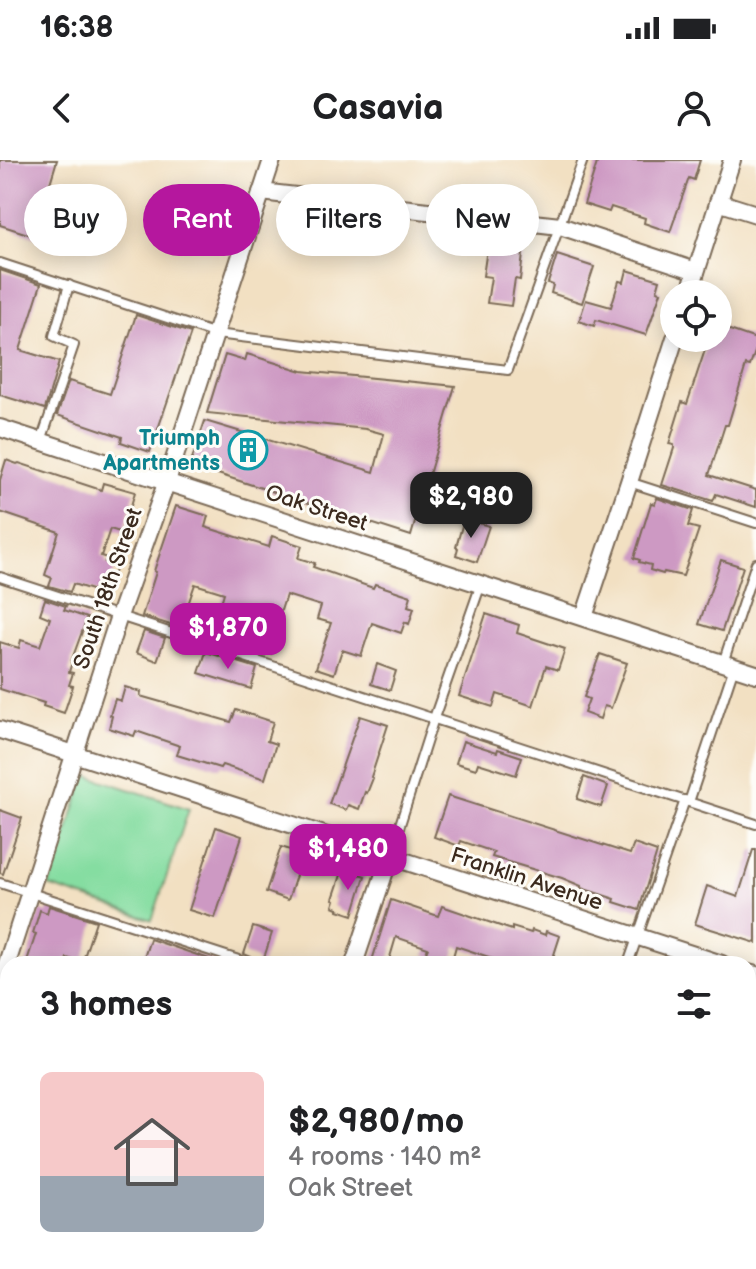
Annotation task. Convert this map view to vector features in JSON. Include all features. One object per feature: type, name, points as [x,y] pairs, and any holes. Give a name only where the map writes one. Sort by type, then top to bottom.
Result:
[{"type":"street","name":"South 18th Street","points":[[9,956],[119,616],[167,481],[272,160]]},
{"type":"street","points":[[693,280],[732,160]]},
{"type":"street","points":[[261,192],[560,226],[696,271]]},
{"type":"street","points":[[718,202],[756,214]]},
{"type":"street","points":[[584,617],[671,352]]},
{"type":"street","name":"Oak Street","points":[[0,428],[756,674]]},
{"type":"street","name":"Franklin Avenue","points":[[0,730],[697,956]]},
{"type":"street","points":[[357,956],[390,856]]},
{"type":"lane","points":[[0,263],[216,334],[508,370],[583,160]]},
{"type":"lane","points":[[41,441],[74,345],[54,336],[69,285]]},
{"type":"lane","points":[[629,482],[756,523]]},
{"type":"lane","points":[[631,956],[687,801],[729,665],[756,563]]},
{"type":"lane","points":[[0,577],[756,824]]},
{"type":"lane","points":[[390,856],[481,583]]},
{"type":"lane","points":[[0,883],[226,956]]},
{"type":"green space","points":[[86,775],[189,809],[152,920],[49,886]]},
{"type":"building","points":[[0,160],[57,160],[50,184],[24,184],[24,233],[0,225]]},
{"type":"building","points":[[598,160],[700,160],[694,180],[689,178],[670,232],[644,223],[645,218],[611,207],[609,212],[584,204]]},
{"type":"building","points":[[557,255],[594,267],[582,303],[551,293],[553,285],[548,283]]},
{"type":"building","points":[[486,256],[523,256],[520,280],[515,279],[511,306],[487,303],[491,277],[483,276]]},
{"type":"building","points":[[0,270],[41,284],[20,350],[59,362],[45,409],[0,395]]},
{"type":"building","points":[[627,270],[660,280],[657,291],[660,295],[646,335],[596,320],[594,326],[579,321],[586,300],[611,307],[619,281],[624,282]]},
{"type":"building","points":[[136,315],[191,333],[150,452],[121,442],[122,437],[57,415],[69,381],[110,394]]},
{"type":"building","points":[[732,331],[756,339],[756,349],[750,366],[746,365],[709,475],[756,490],[756,507],[716,494],[713,501],[662,485],[674,448],[669,444],[682,402],[687,404],[704,352],[732,352]]},
{"type":"building","name":"Triumph Apartments","points":[[247,354],[302,371],[455,386],[411,536],[190,465],[205,421],[374,472],[384,434],[366,429],[207,413],[225,355],[245,361]]},
{"type":"building","points":[[6,460],[101,490],[103,483],[135,492],[123,533],[110,529],[101,556],[107,558],[105,562],[116,566],[108,592],[104,594],[73,584],[70,592],[49,586],[52,578],[45,575],[59,532],[0,512],[0,480]]},
{"type":"building","points":[[657,498],[693,510],[688,526],[699,529],[683,576],[650,570],[651,565],[634,558],[651,503],[655,504]]},
{"type":"building","points":[[176,506],[208,516],[205,527],[269,547],[272,536],[302,546],[298,558],[315,563],[313,567],[373,588],[375,584],[411,596],[408,606],[414,608],[409,624],[405,622],[401,633],[372,623],[361,656],[342,650],[334,674],[316,668],[331,623],[317,619],[321,606],[286,595],[274,632],[278,633],[271,654],[263,651],[262,655],[210,638],[224,593],[195,584],[180,628],[142,616]]},
{"type":"building","points":[[464,519],[489,526],[477,562],[456,555]]},
{"type":"building","points":[[721,560],[743,567],[722,631],[699,624]]},
{"type":"building","points":[[45,599],[87,618],[71,662],[69,672],[73,673],[69,685],[73,686],[64,713],[0,689],[0,642],[19,648],[21,640],[40,646],[50,618],[40,614]]},
{"type":"building","points":[[486,614],[519,625],[517,633],[565,649],[558,670],[546,666],[533,706],[497,694],[493,707],[459,696]]},
{"type":"building","points":[[144,631],[165,638],[157,661],[136,653]]},
{"type":"building","points":[[206,652],[257,668],[251,689],[199,673]]},
{"type":"building","points":[[600,654],[627,663],[611,708],[604,706],[600,719],[584,713],[589,699],[584,697]]},
{"type":"building","points":[[377,664],[396,671],[390,690],[371,684]]},
{"type":"building","points":[[125,687],[141,692],[140,696],[231,722],[236,710],[273,722],[267,741],[276,744],[265,779],[177,755],[180,746],[136,731],[134,736],[109,728],[115,699],[121,701]]},
{"type":"building","points":[[360,716],[388,725],[367,793],[359,809],[348,805],[346,810],[329,804]]},
{"type":"building","points":[[463,741],[522,757],[516,775],[478,763],[476,769],[456,763]]},
{"type":"building","points":[[584,777],[608,786],[601,807],[577,799]]},
{"type":"building","points":[[448,796],[630,854],[634,844],[657,852],[639,910],[562,878],[492,857],[494,852],[461,841],[459,846],[434,837]]},
{"type":"building","points":[[0,810],[22,818],[3,874],[0,873]]},
{"type":"building","points":[[216,827],[242,836],[215,918],[189,910]]},
{"type":"building","points":[[281,847],[303,854],[288,900],[266,892]]},
{"type":"building","points":[[753,850],[756,850],[756,943],[695,924],[707,886],[738,897]]},
{"type":"building","points":[[343,869],[365,876],[353,915],[333,906]]},
{"type":"building","points":[[391,900],[438,916],[442,906],[512,930],[512,927],[545,935],[546,931],[560,936],[554,956],[484,956],[456,946],[453,956],[428,956],[425,955],[428,948],[396,937],[390,956],[374,956]]},
{"type":"building","points":[[49,906],[96,921],[84,956],[29,956],[40,910],[47,913]]},
{"type":"building","points":[[253,927],[272,933],[265,956],[244,954]]},
{"type":"building","points":[[150,939],[200,956],[145,956]]},
{"type":"place","name":"Triumph Apartments","points":[[248,450]]}]
